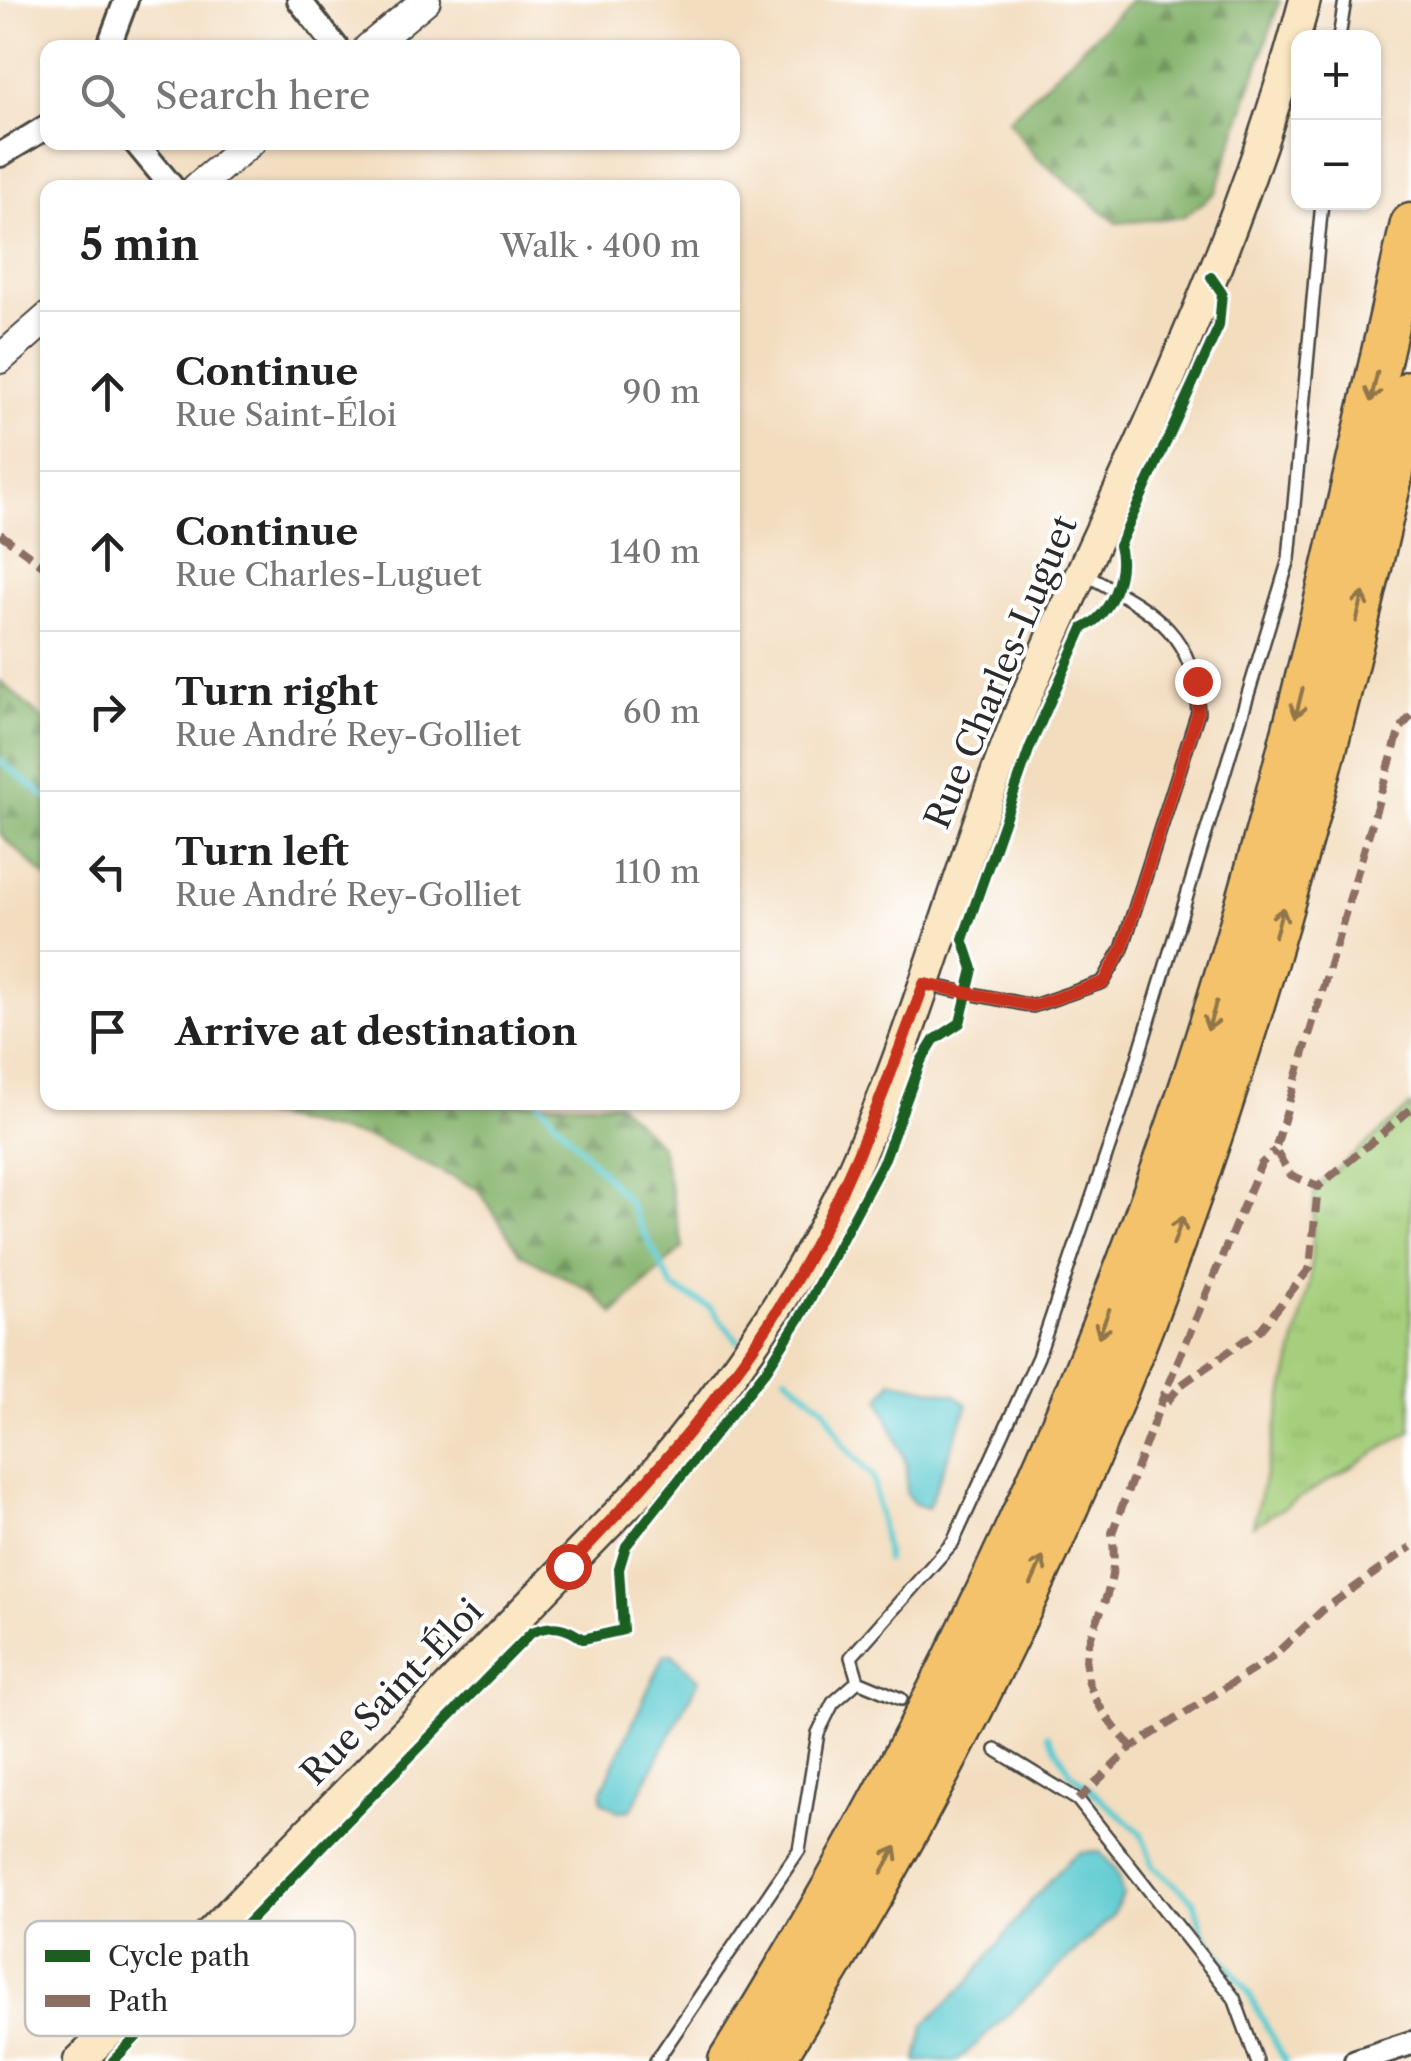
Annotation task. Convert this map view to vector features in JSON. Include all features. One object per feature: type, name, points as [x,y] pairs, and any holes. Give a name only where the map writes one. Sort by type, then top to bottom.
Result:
[{"type":"highway","points":[[729,2061],[840,1878],[942,1685],[1036,1485],[1138,1234],[1210,1024],[1288,746],[1411,224]]},
{"type":"highway","points":[[787,2061],[842,1946],[1013,1625],[1104,1421],[1173,1246],[1282,914],[1411,391]]},
{"type":"highway","points":[[773,2061],[842,1946]]},
{"type":"main road","name":"Rue Charles-Luguet","points":[[743,1362],[838,1198],[880,1102],[924,984],[973,832],[1212,277],[1305,0]]},
{"type":"main road","name":"Rue Saint-Éloi","points":[[222,1921],[640,1491],[743,1362]]},
{"type":"main road","name":"Rue Saint-Éloi","points":[[79,2061],[105,2036]]},
{"type":"street","points":[[111,40],[126,0]]},
{"type":"street","points":[[299,0],[331,40]]},
{"type":"street","points":[[378,40],[426,0]]},
{"type":"street","points":[[0,155],[40,131]]},
{"type":"street","points":[[142,150],[166,180]]},
{"type":"street","points":[[206,180],[241,150]]},
{"type":"street","points":[[0,359],[40,324]]},
{"type":"street","points":[[1356,2061],[1411,2042]]},
{"type":"lane","points":[[1340,30],[1344,0]]},
{"type":"lane","points":[[901,1699],[858,1680],[851,1657],[953,1542],[1038,1357],[1137,1061],[1289,559],[1321,210]]},
{"type":"lane","points":[[924,984],[1033,1006],[1104,982],[1122,949],[1198,712],[1197,681],[1190,655],[1159,618],[1082,573]]},
{"type":"lane","points":[[656,2061],[799,1850],[818,1734],[833,1703],[858,1680]]},
{"type":"lane","points":[[996,1750],[1078,1800],[1234,1998],[1257,2061]]},
{"type":"green space","points":[[1131,0],[1280,0],[1216,192],[1183,217],[1117,223],[1035,156],[1008,120]]},
{"type":"green space","points":[[0,681],[40,717],[40,871],[0,834]]},
{"type":"green space","points":[[1411,1106],[1411,1431],[1253,1526],[1310,1280],[1315,1188]]},
{"type":"green space","points":[[239,1110],[625,1110],[661,1146],[683,1247],[614,1314],[592,1292],[521,1254],[479,1190],[374,1139]]},
{"type":"water","points":[[892,1381],[955,1395],[968,1405],[928,1508],[915,1504],[906,1494],[907,1465],[880,1399]]},
{"type":"water","points":[[672,1654],[699,1679],[631,1810],[618,1811],[602,1801],[602,1790],[664,1655]]},
{"type":"water","points":[[1099,1851],[1115,1869],[1123,1895],[1111,1918],[958,2061],[917,2061],[924,2025],[968,1983],[1033,1899],[1070,1859],[1081,1852]]},
{"type":"waterway","points":[[0,761],[40,793]]},
{"type":"waterway","points":[[546,1110],[627,1200],[673,1288],[710,1307],[738,1341]]},
{"type":"waterway","points":[[786,1376],[825,1408],[844,1445],[873,1477],[887,1560]]},
{"type":"waterway","points":[[1048,1735],[1071,1773],[1141,1833],[1153,1866],[1194,1901],[1203,1933],[1247,1990],[1285,2061]]},
{"type":"marked path","points":[[0,534],[40,563]]},
{"type":"marked path","points":[[1411,716],[1400,729],[1275,1150],[1291,1175],[1318,1187],[1411,1109]]},
{"type":"marked path","points":[[1132,1747],[1103,1712],[1089,1683],[1086,1659],[1108,1593],[1113,1566],[1112,1533],[1167,1387],[1261,1164],[1275,1150]]},
{"type":"marked path","points":[[1167,1402],[1181,1385],[1261,1329],[1310,1268],[1318,1187]]},
{"type":"marked path","points":[[1078,1800],[1132,1747],[1270,1659],[1323,1610],[1411,1547]]},
{"type":"cycle path","points":[[250,1921],[532,1632],[559,1628],[583,1639],[623,1630],[619,1569],[626,1546],[767,1369],[803,1313],[885,1158],[921,1061],[934,1040],[960,1023],[973,969],[963,939],[1030,747],[1083,628],[1101,614],[1114,593],[1121,569],[1119,546],[1219,326],[1222,293],[1211,277]]},
{"type":"cycle path","points":[[113,2061],[137,2036]]},
{"type":"route","points":[[568,1566],[640,1491],[701,1418],[771,1321],[838,1198],[880,1102],[924,984],[1033,1006],[1104,982],[1122,949],[1198,712],[1197,681]]}]
